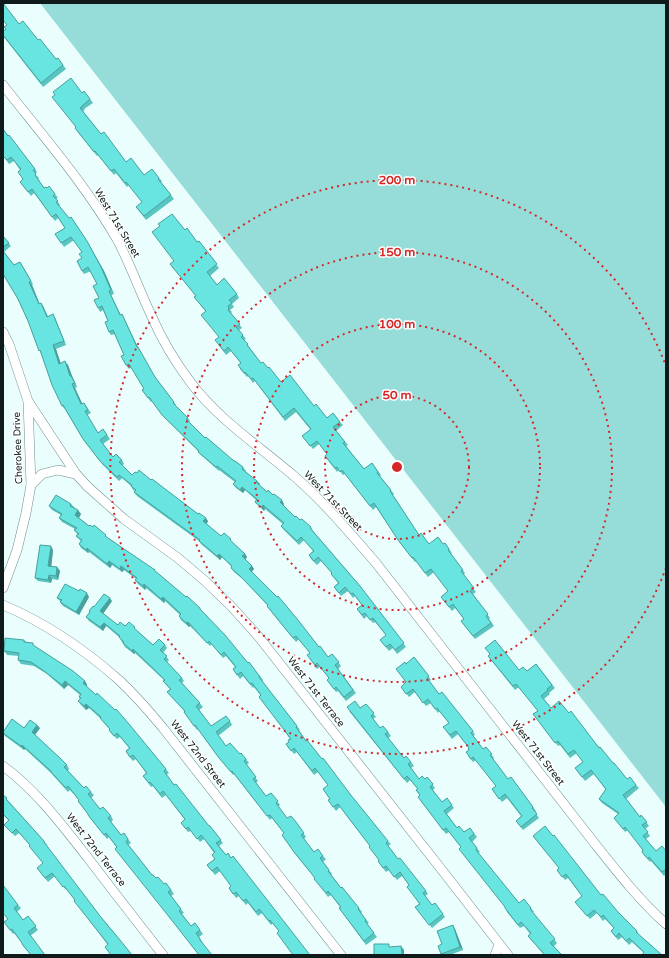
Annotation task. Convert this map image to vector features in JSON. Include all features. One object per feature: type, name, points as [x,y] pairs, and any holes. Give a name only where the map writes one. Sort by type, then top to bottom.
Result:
[{"type":"street","name":"West 71st Street","points":[[3,85],[83,187],[96,206],[118,242],[158,329],[172,355],[191,383],[228,422],[294,477],[325,506],[351,534],[381,570],[628,886],[666,924]]},
{"type":"street","name":"Cherokee Drive","points":[[3,332],[9,344],[28,401],[31,485],[17,550],[3,588]]},
{"type":"street","name":"West 71st Terrace","points":[[28,401],[76,474],[124,519],[178,558],[205,581],[231,606],[258,636],[508,955]]},
{"type":"street","points":[[31,485],[42,474],[58,470],[76,474]]},
{"type":"street","name":"West 72nd Street","points":[[3,606],[15,610],[38,622],[71,642],[120,681],[142,703],[341,955]]},
{"type":"street","name":"West 72nd Terrace","points":[[3,766],[32,791],[56,817],[163,955]]},
{"type":"street","points":[[496,955],[500,945]]},
{"type":"shaded area","points":[[40,3],[666,3],[666,807],[645,780]]},
{"type":"building","points":[[3,3],[19,24],[23,21],[38,40],[40,39],[56,59],[58,58],[63,65],[41,83],[3,35],[3,31],[6,29],[4,27],[7,25],[3,20]]},
{"type":"building","points":[[71,78],[82,93],[84,91],[90,99],[80,108],[101,134],[104,132],[126,162],[131,158],[144,175],[152,169],[171,195],[144,216],[136,207],[142,202],[114,169],[111,171],[95,151],[94,152],[52,97],[55,95],[53,92]]},
{"type":"building","points":[[3,129],[35,169],[33,170],[36,174],[35,175],[44,188],[49,186],[55,194],[53,196],[58,201],[56,202],[69,218],[71,217],[87,241],[101,267],[111,290],[109,291],[120,315],[122,314],[137,347],[155,377],[174,402],[173,403],[188,418],[186,419],[205,438],[206,437],[243,467],[242,469],[257,481],[256,482],[267,492],[268,490],[282,500],[280,502],[295,517],[296,516],[300,520],[302,519],[311,527],[310,528],[360,586],[404,643],[395,650],[390,644],[386,647],[380,640],[386,635],[373,618],[370,620],[365,613],[362,615],[357,609],[362,605],[353,593],[351,594],[345,587],[339,593],[334,587],[339,583],[318,557],[314,561],[309,555],[314,551],[301,537],[297,541],[281,526],[284,523],[263,505],[261,507],[255,502],[257,499],[242,487],[240,490],[233,484],[236,481],[198,452],[199,451],[162,415],[149,397],[148,398],[142,390],[144,389],[129,364],[126,365],[121,356],[124,355],[113,330],[109,332],[105,322],[108,321],[102,306],[98,308],[94,300],[99,298],[93,286],[97,284],[88,267],[82,271],[77,261],[82,258],[79,254],[82,252],[71,237],[61,243],[55,234],[65,228],[56,214],[52,217],[32,189],[28,192],[20,182],[23,179],[18,172],[21,169],[11,157],[7,160],[3,156]]},
{"type":"building","points":[[172,214],[185,230],[187,228],[197,242],[199,241],[217,264],[207,272],[217,285],[224,278],[237,294],[229,300],[232,303],[228,306],[228,310],[240,324],[236,327],[243,335],[241,337],[248,344],[247,345],[261,363],[263,362],[268,368],[269,367],[281,382],[290,375],[314,406],[316,404],[327,418],[333,413],[340,422],[333,427],[345,442],[343,443],[364,469],[372,463],[378,472],[377,473],[391,490],[390,491],[419,535],[421,533],[429,544],[438,537],[443,544],[445,543],[449,549],[448,550],[463,570],[461,571],[474,588],[470,591],[488,614],[486,616],[491,623],[473,636],[461,621],[464,619],[453,604],[449,607],[441,597],[448,591],[431,569],[425,573],[398,540],[374,503],[370,506],[342,470],[340,472],[337,467],[335,468],[325,456],[327,454],[317,441],[310,446],[302,436],[311,429],[294,408],[283,417],[253,378],[251,379],[245,372],[244,373],[238,365],[241,363],[228,347],[224,351],[215,340],[219,337],[201,315],[206,311],[170,264],[174,261],[152,232],[160,226],[158,224]]},
{"type":"building","points":[[3,236],[9,243],[3,247]]},
{"type":"building","points":[[3,251],[14,265],[20,262],[31,281],[29,282],[47,317],[53,314],[64,341],[53,345],[59,364],[65,361],[70,376],[75,383],[72,384],[81,404],[84,403],[88,410],[85,411],[98,433],[103,429],[107,435],[100,440],[113,457],[116,454],[122,460],[119,462],[132,475],[135,472],[137,473],[139,470],[151,480],[152,479],[198,514],[199,513],[206,518],[203,521],[221,536],[224,533],[231,539],[230,540],[245,554],[242,556],[252,566],[249,569],[277,597],[278,596],[328,657],[332,654],[339,662],[335,665],[353,690],[344,697],[336,687],[334,689],[327,680],[329,678],[317,663],[315,665],[307,655],[310,653],[296,636],[293,638],[267,606],[268,605],[231,568],[232,566],[219,554],[217,556],[199,541],[200,540],[134,492],[136,490],[131,486],[132,485],[119,475],[117,477],[100,461],[83,439],[63,405],[62,406],[52,385],[28,321],[18,299],[3,274]]},
{"type":"building","points":[[56,495],[71,504],[70,506],[78,510],[75,515],[89,526],[90,525],[93,527],[94,525],[106,535],[105,536],[155,570],[186,597],[187,596],[225,635],[248,663],[249,662],[297,726],[296,727],[306,741],[307,740],[322,759],[323,758],[388,841],[386,843],[398,859],[400,858],[426,891],[423,893],[432,905],[435,903],[443,914],[429,925],[415,907],[420,904],[407,887],[409,885],[400,872],[394,877],[386,866],[383,868],[369,847],[370,846],[338,804],[333,807],[328,800],[330,799],[323,789],[328,785],[315,768],[312,771],[294,748],[291,751],[286,744],[289,742],[288,740],[291,739],[259,697],[261,695],[252,683],[250,684],[241,672],[237,675],[233,669],[236,667],[224,652],[221,655],[209,641],[207,643],[188,622],[186,623],[179,616],[181,614],[163,597],[161,599],[144,584],[143,586],[135,580],[137,578],[121,566],[120,569],[109,561],[107,564],[87,548],[86,550],[79,544],[82,540],[76,536],[79,534],[74,530],[77,528],[59,518],[62,514],[49,506]]},
{"type":"building","points":[[40,545],[51,546],[48,566],[57,567],[56,576],[49,575],[48,580],[35,578]]},
{"type":"building","points":[[65,584],[87,593],[76,612],[60,602],[62,600],[57,598]]},
{"type":"building","points":[[104,594],[110,598],[100,611],[118,625],[120,622],[125,626],[129,622],[153,645],[159,639],[165,645],[160,650],[167,656],[164,659],[182,678],[179,680],[200,703],[196,706],[211,726],[226,716],[230,721],[216,732],[226,746],[230,743],[240,754],[241,753],[246,759],[244,761],[256,777],[253,779],[266,796],[271,793],[278,801],[276,803],[287,818],[291,816],[296,822],[304,833],[301,835],[314,852],[318,849],[323,856],[320,858],[329,870],[328,871],[359,908],[358,909],[366,920],[365,921],[374,933],[364,941],[339,908],[341,907],[328,891],[326,893],[314,879],[315,878],[282,835],[284,833],[270,815],[267,816],[232,771],[231,772],[219,758],[195,725],[194,726],[184,712],[185,711],[167,692],[171,689],[163,681],[165,680],[133,649],[132,651],[123,643],[124,642],[119,637],[120,636],[104,623],[100,627],[86,617],[90,612],[89,611]]},
{"type":"building","points":[[5,638],[24,640],[24,642],[33,643],[33,645],[73,671],[85,681],[83,683],[96,695],[97,693],[115,710],[116,709],[166,769],[164,771],[174,785],[176,784],[221,840],[216,843],[226,855],[228,853],[231,858],[233,856],[310,955],[293,955],[277,933],[279,931],[270,920],[269,921],[259,909],[256,912],[246,899],[243,901],[236,892],[233,894],[229,888],[231,886],[217,867],[212,871],[207,865],[215,859],[212,855],[215,852],[201,835],[197,839],[188,827],[186,829],[181,823],[185,819],[163,791],[160,794],[143,776],[147,773],[133,755],[130,757],[126,751],[130,748],[117,733],[114,736],[100,718],[101,717],[86,704],[84,706],[78,701],[81,698],[79,697],[81,694],[65,681],[62,685],[31,662],[18,660],[19,653],[4,651]]},
{"type":"building","points":[[495,640],[519,670],[523,667],[527,671],[536,664],[552,685],[541,696],[551,708],[559,701],[569,713],[571,711],[599,748],[600,747],[627,779],[630,777],[636,785],[623,795],[640,817],[641,815],[647,822],[642,825],[648,832],[643,836],[656,851],[662,846],[666,851],[666,869],[662,872],[649,857],[648,859],[642,852],[643,850],[625,827],[623,829],[614,818],[619,813],[599,799],[606,789],[591,770],[582,777],[575,768],[583,762],[574,750],[568,754],[558,741],[555,743],[533,714],[538,711],[516,684],[513,686],[488,656],[490,654],[485,648]]},
{"type":"building","points":[[414,657],[429,676],[427,678],[439,694],[442,692],[473,731],[471,733],[483,749],[486,747],[492,754],[490,755],[508,779],[511,777],[533,807],[532,808],[537,814],[521,827],[516,821],[522,816],[505,794],[499,799],[492,789],[496,786],[473,757],[471,759],[466,752],[469,748],[456,731],[450,735],[443,727],[449,723],[437,708],[435,709],[428,699],[423,703],[413,689],[406,694],[401,687],[406,682],[396,669],[405,662],[406,664]]},
{"type":"building","points":[[355,701],[360,708],[366,704],[374,713],[371,716],[380,728],[383,726],[388,732],[385,734],[404,758],[406,756],[411,762],[408,764],[419,779],[422,776],[425,779],[427,777],[433,784],[430,787],[442,802],[447,798],[452,805],[444,811],[457,828],[459,826],[464,832],[470,828],[474,834],[469,838],[477,848],[476,850],[519,903],[524,899],[531,908],[530,909],[555,939],[550,943],[562,955],[545,955],[528,936],[531,933],[521,922],[518,925],[459,849],[461,847],[446,828],[443,830],[418,797],[420,795],[416,790],[418,789],[407,776],[404,779],[347,707]]},
{"type":"building","points":[[12,719],[24,728],[30,720],[37,725],[32,732],[67,765],[64,767],[84,788],[86,786],[91,792],[88,794],[100,809],[103,807],[111,816],[108,818],[121,835],[124,833],[128,839],[126,842],[152,875],[156,878],[158,877],[164,884],[166,883],[171,890],[168,892],[181,909],[179,911],[191,926],[195,923],[200,930],[196,933],[212,955],[199,955],[115,849],[117,847],[106,833],[104,835],[88,815],[68,786],[66,788],[51,771],[22,745],[21,746],[3,733]]},
{"type":"building","points":[[3,795],[44,841],[100,916],[132,955],[111,955],[105,947],[108,944],[64,886],[63,887],[52,873],[45,878],[37,868],[43,863],[29,846],[30,845],[16,829],[12,833],[4,825],[9,820],[3,814]]},
{"type":"building","points":[[545,826],[553,836],[554,835],[601,895],[603,894],[637,931],[636,932],[662,955],[642,955],[644,952],[629,938],[626,941],[619,933],[616,937],[611,931],[614,928],[603,915],[601,917],[594,910],[587,916],[575,902],[582,896],[566,874],[562,877],[557,870],[559,868],[533,836]]},
{"type":"building","points":[[3,885],[18,905],[14,908],[23,920],[28,916],[36,926],[28,932],[45,955],[31,955],[12,929],[10,930],[4,922],[8,919],[3,913]]},
{"type":"building","points":[[453,925],[460,947],[441,954],[438,946],[442,944],[437,931]]},
{"type":"building","points":[[374,944],[389,944],[389,947],[401,946],[402,955],[374,955]]}]
